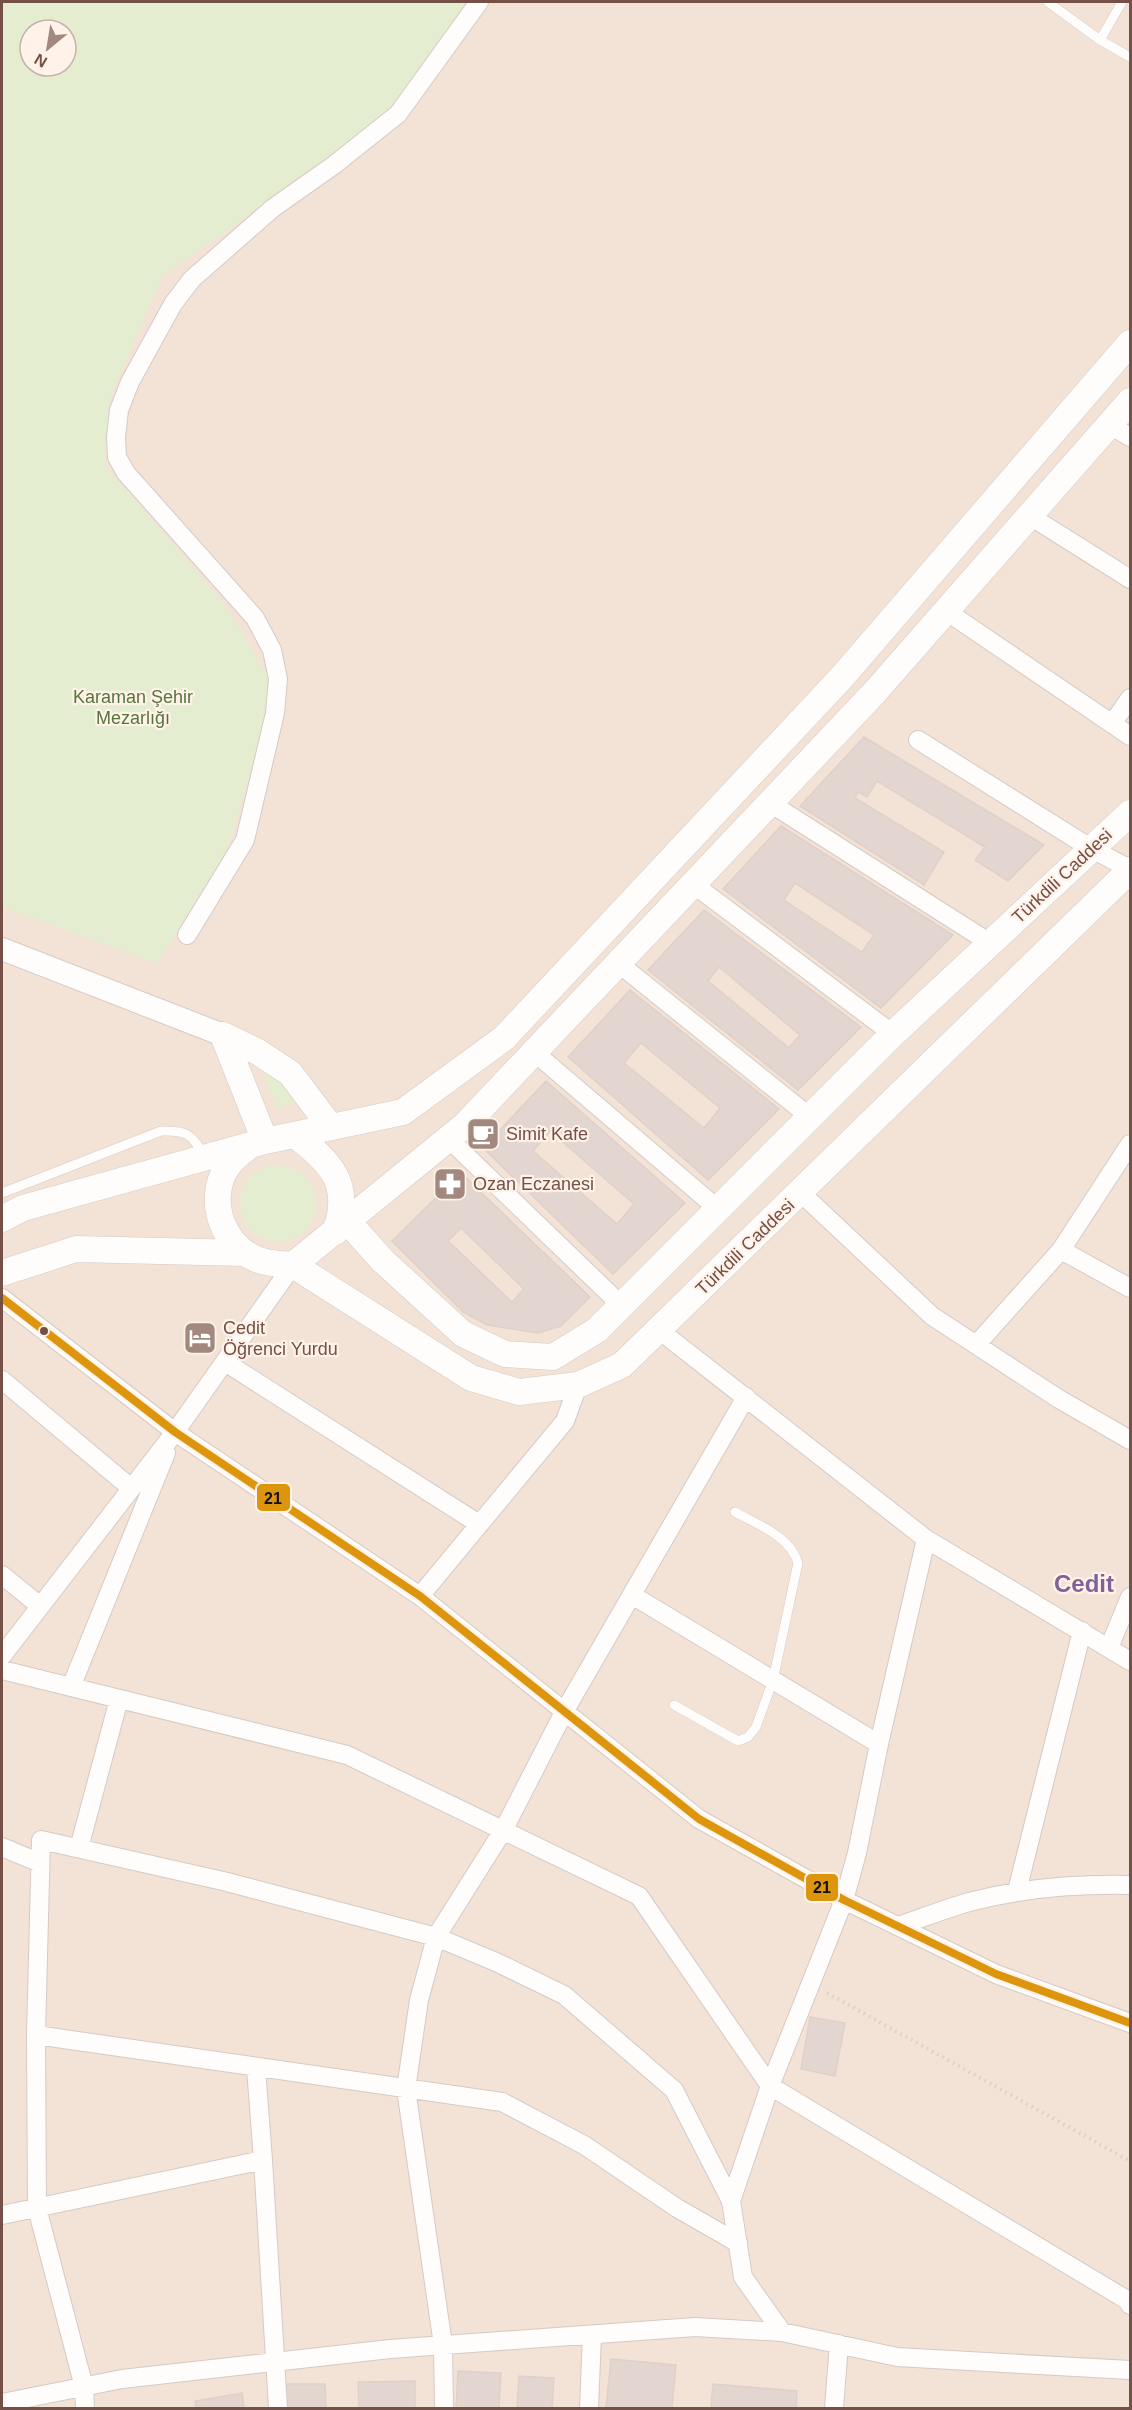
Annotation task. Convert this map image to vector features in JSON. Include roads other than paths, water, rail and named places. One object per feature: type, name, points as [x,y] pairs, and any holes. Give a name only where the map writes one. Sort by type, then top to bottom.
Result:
[{"type":"main road","points":[[2,1219],[23,1208],[205,1157],[330,1126],[403,1112],[504,1038],[842,677],[1131,343]]},
{"type":"main road","points":[[258,1143],[231,1162],[221,1180],[217,1200],[220,1220],[230,1238],[244,1253],[258,1260],[293,1265],[450,1140],[874,693],[1030,516],[1120,431],[1131,401]]},
{"type":"main road","name":"Türkdili Caddesi","points":[[341,1227],[383,1261],[463,1334],[506,1354],[553,1357],[597,1330],[893,1034],[1131,813]]},
{"type":"main road","name":"Türkdili Caddesi","points":[[293,1265],[471,1378],[519,1392],[578,1385],[622,1365],[1131,869]]},
{"type":"main road","points":[[223,1035],[258,1052],[290,1072],[330,1126]]},
{"type":"main road","points":[[223,1035],[258,1143]]},
{"type":"main road","points":[[295,1135],[331,1166],[339,1183],[342,1201],[341,1227]]},
{"type":"main road","points":[[2,1273],[76,1249],[244,1253]]},
{"type":"street","points":[[187,935],[245,840],[275,713],[278,679],[272,650],[255,618],[126,473],[117,457],[116,437],[119,410],[135,372],[173,304],[192,279],[273,208],[334,165],[399,114],[479,2]]},
{"type":"street","points":[[1030,516],[1131,579]]},
{"type":"street","points":[[946,611],[1131,736]]},
{"type":"street","points":[[1112,724],[1131,698]]},
{"type":"street","points":[[918,740],[1092,849],[1131,869]]},
{"type":"street","points":[[770,803],[990,943]]},
{"type":"street","points":[[693,884],[893,1034]]},
{"type":"street","points":[[2,949],[223,1035]]},
{"type":"street","points":[[618,963],[810,1117]]},
{"type":"street","points":[[534,1052],[718,1209]]},
{"type":"street","points":[[450,1140],[622,1306]]},
{"type":"street","points":[[976,1345],[1061,1250],[1131,1144]]},
{"type":"street","points":[[801,1193],[932,1316],[1059,1398],[1131,1440]]},
{"type":"street","points":[[1061,1250],[1131,1288]]},
{"type":"street","points":[[2,1656],[175,1432],[293,1265]]},
{"type":"street","points":[[2,1298],[175,1432],[420,1596],[699,1819],[844,1900],[996,1974],[1131,2023]]},
{"type":"street","points":[[659,1329],[926,1539],[1131,1661]]},
{"type":"street","points":[[225,1362],[479,1524]]},
{"type":"street","points":[[2,1380],[131,1488]]},
{"type":"street","points":[[420,1596],[565,1421],[578,1385]]},
{"type":"street","points":[[444,2409],[443,2345],[406,2089],[419,2000],[436,1937],[504,1829],[564,1712],[746,1397]]},
{"type":"street","points":[[71,1687],[175,1432]]},
{"type":"street","points":[[731,2201],[770,2086],[844,1900],[926,1539]]},
{"type":"street","points":[[2,1575],[40,1606]]},
{"type":"street","points":[[632,1595],[879,1744]]},
{"type":"street","points":[[1109,1648],[1131,1597]]},
{"type":"street","points":[[1017,1891],[1082,1631]]},
{"type":"street","points":[[2,1670],[347,1755],[639,1896],[770,2086],[1129,2298]]},
{"type":"street","points":[[79,1848],[119,1699]]},
{"type":"street","points":[[85,2409],[84,2387],[37,2208],[36,2035],[40,1840],[223,1881],[436,1937],[496,1962],[564,1995],[674,2090],[731,2201],[744,2277],[782,2332]]},
{"type":"street","points":[[2,1847],[40,1863]]},
{"type":"street","points":[[898,1926],[968,1902],[1017,1891],[1090,1884],[1131,1885]]},
{"type":"street","points":[[36,2035],[502,2102],[584,2145],[677,2208],[738,2243]]},
{"type":"street","points":[[256,2068],[278,2409]]},
{"type":"street","points":[[2,2216],[263,2160]]},
{"type":"street","points":[[2,2403],[122,2379],[275,2362],[443,2345],[696,2327],[782,2332],[897,2356],[1131,2370]]},
{"type":"street","points":[[589,2409],[592,2335]]},
{"type":"street","points":[[834,2409],[839,2344]]},
{"type":"lane","points":[[1048,2],[1100,40],[1131,57]]},
{"type":"lane","points":[[1100,40],[1122,2]]},
{"type":"lane","points":[[2,1193],[161,1131],[177,1131],[192,1136],[205,1157]]},
{"type":"lane","points":[[674,1705],[738,1741],[743,1740],[756,1727],[773,1680],[798,1563],[794,1551],[783,1540],[735,1512]]},
{"type":"place","name":"Simit Kafe","points":[[483,1134]]},
{"type":"place","name":"Ozan Eczanesi","points":[[450,1184]]},
{"type":"place","name":"Cedit Öğrenci Yurdu","points":[[200,1338]]},
{"type":"district","name":"Cedit","points":[[1084,1584]]},
{"type":"park label","name":"Karaman Şehir Mezarlığı","points":[[133,707]]}]
